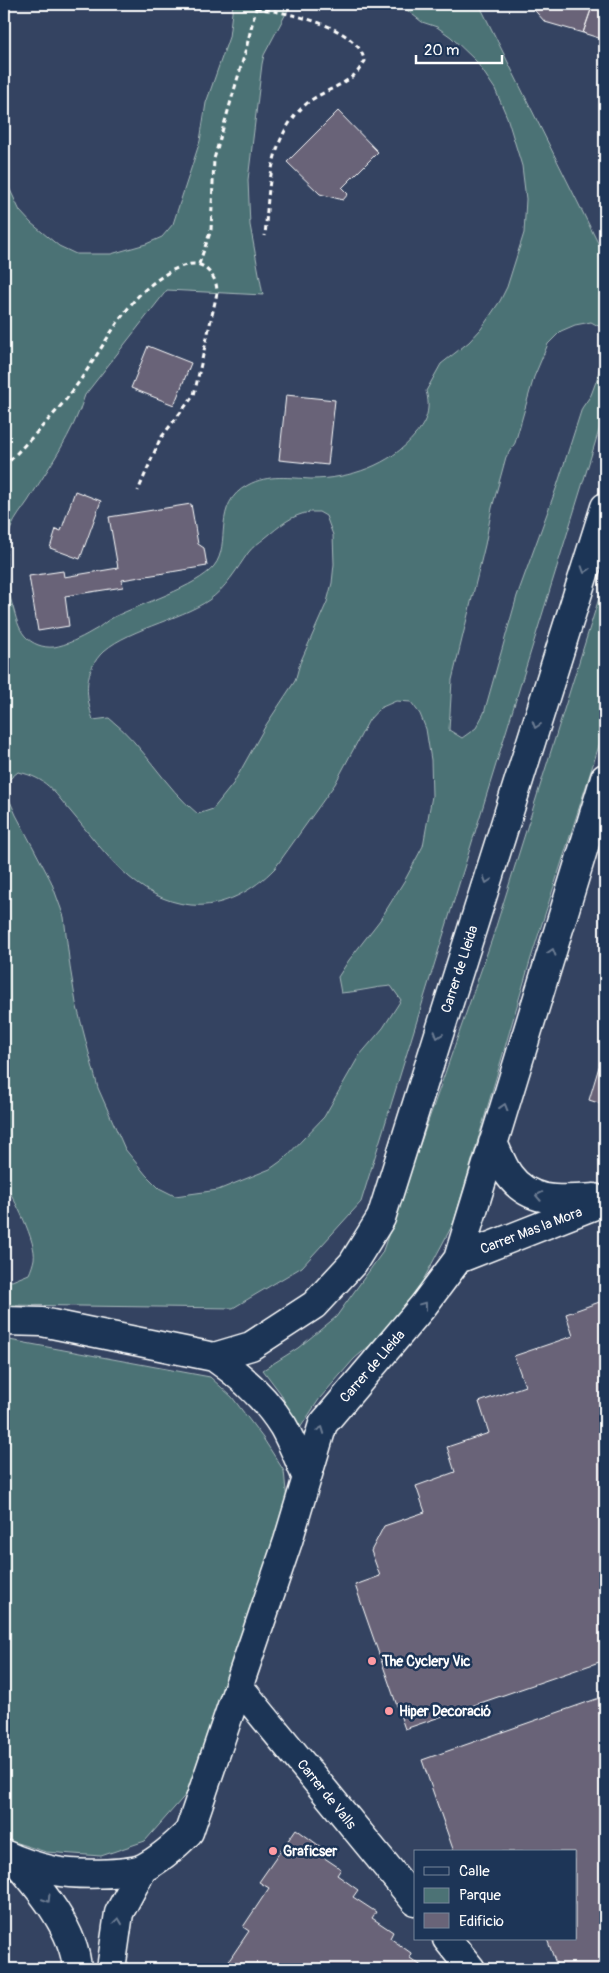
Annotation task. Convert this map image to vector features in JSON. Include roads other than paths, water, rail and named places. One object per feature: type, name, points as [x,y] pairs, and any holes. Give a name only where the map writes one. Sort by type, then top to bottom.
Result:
[{"type":"street","name":"Carrer de Lleida","points":[[214,1357],[251,1346],[314,1305],[353,1263],[381,1218],[605,507]]},
{"type":"street","name":"Carrer de Lleida","points":[[143,1868],[170,1851],[189,1832],[240,1688],[288,1541],[323,1424],[418,1313],[458,1259],[605,778]]},
{"type":"street","name":"Carrer Mas la Mora","points":[[493,1143],[509,1175],[529,1194],[559,1200],[605,1199]]},
{"type":"street","name":"Carrer Mas la Mora","points":[[458,1259],[605,1199]]},
{"type":"street","points":[[4,1321],[42,1322],[214,1357],[226,1365],[266,1403],[283,1427],[306,1476]]},
{"type":"street","name":"Carrer de Valls","points":[[240,1688],[414,1900]]},
{"type":"street","points":[[10,1857],[57,1872],[121,1874],[143,1868]]},
{"type":"street","points":[[10,1857],[45,1894],[66,1932],[77,1969]]},
{"type":"street","points":[[111,1969],[119,1913],[143,1868]]},
{"type":"street","points":[[448,1940],[471,1969]]},
{"type":"place","name":"The Cyclery Vic","points":[[372,1661]]},
{"type":"place","name":"Hiper Decoració","points":[[389,1711]]},
{"type":"place","name":"Graficser","points":[[273,1851]]}]
